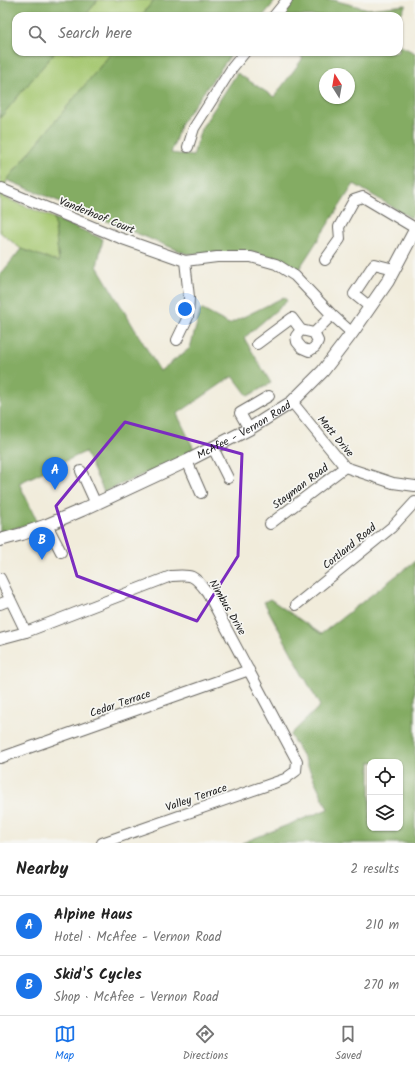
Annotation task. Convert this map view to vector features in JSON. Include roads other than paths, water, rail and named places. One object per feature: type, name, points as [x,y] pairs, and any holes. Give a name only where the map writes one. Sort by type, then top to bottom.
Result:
[{"type":"main road","name":"McAfee - Vernon Road","points":[[0,540],[48,525],[187,461],[249,429],[292,402],[323,370],[352,333],[388,280],[415,229]]},
{"type":"street","points":[[277,12],[287,0]]},
{"type":"street","points":[[188,147],[194,128],[232,68],[242,56]]},
{"type":"street","name":"Vanderhoof Court","points":[[2,189],[120,238],[185,261],[217,257],[251,257],[276,264],[294,276],[352,333]]},
{"type":"street","points":[[325,260],[340,239],[339,227],[354,200],[363,197],[415,229]]},
{"type":"street","points":[[177,340],[188,317],[189,297],[185,261]]},
{"type":"street","points":[[370,307],[354,294],[374,264],[394,269]]},
{"type":"street","points":[[314,333],[332,315]]},
{"type":"street","points":[[257,344],[292,318],[300,330],[314,333]]},
{"type":"street","points":[[300,330],[296,336],[297,342],[302,348],[309,351],[315,347],[318,341],[314,333]]},
{"type":"street","points":[[249,429],[240,413],[269,396]]},
{"type":"street","name":"Mott Drive","points":[[292,402],[345,466],[393,483],[415,486]]},
{"type":"street","points":[[213,448],[228,478]]},
{"type":"street","points":[[187,461],[201,493]]},
{"type":"street","name":"Stayman Road","points":[[270,524],[345,466]]},
{"type":"street","points":[[81,471],[96,504]]},
{"type":"street","name":"Cortland Road","points":[[296,605],[392,527],[415,502]]},
{"type":"street","points":[[48,525],[61,552]]},
{"type":"street","name":"Nimbus Drive","points":[[0,639],[26,632],[172,576],[186,574],[198,580],[207,592],[297,761],[296,771]]},
{"type":"street","points":[[0,578],[26,632]]},
{"type":"street","points":[[0,604],[10,600]]},
{"type":"street","name":"Cedar Terrace","points":[[0,758],[249,670]]},
{"type":"street","name":"Valley Terrace","points":[[102,843],[285,779],[296,771]]},
{"type":"place","name":"Alpine Haus","points":[[55,490]]},
{"type":"place","name":"Skid'S Cycles","points":[[42,560]]}]
